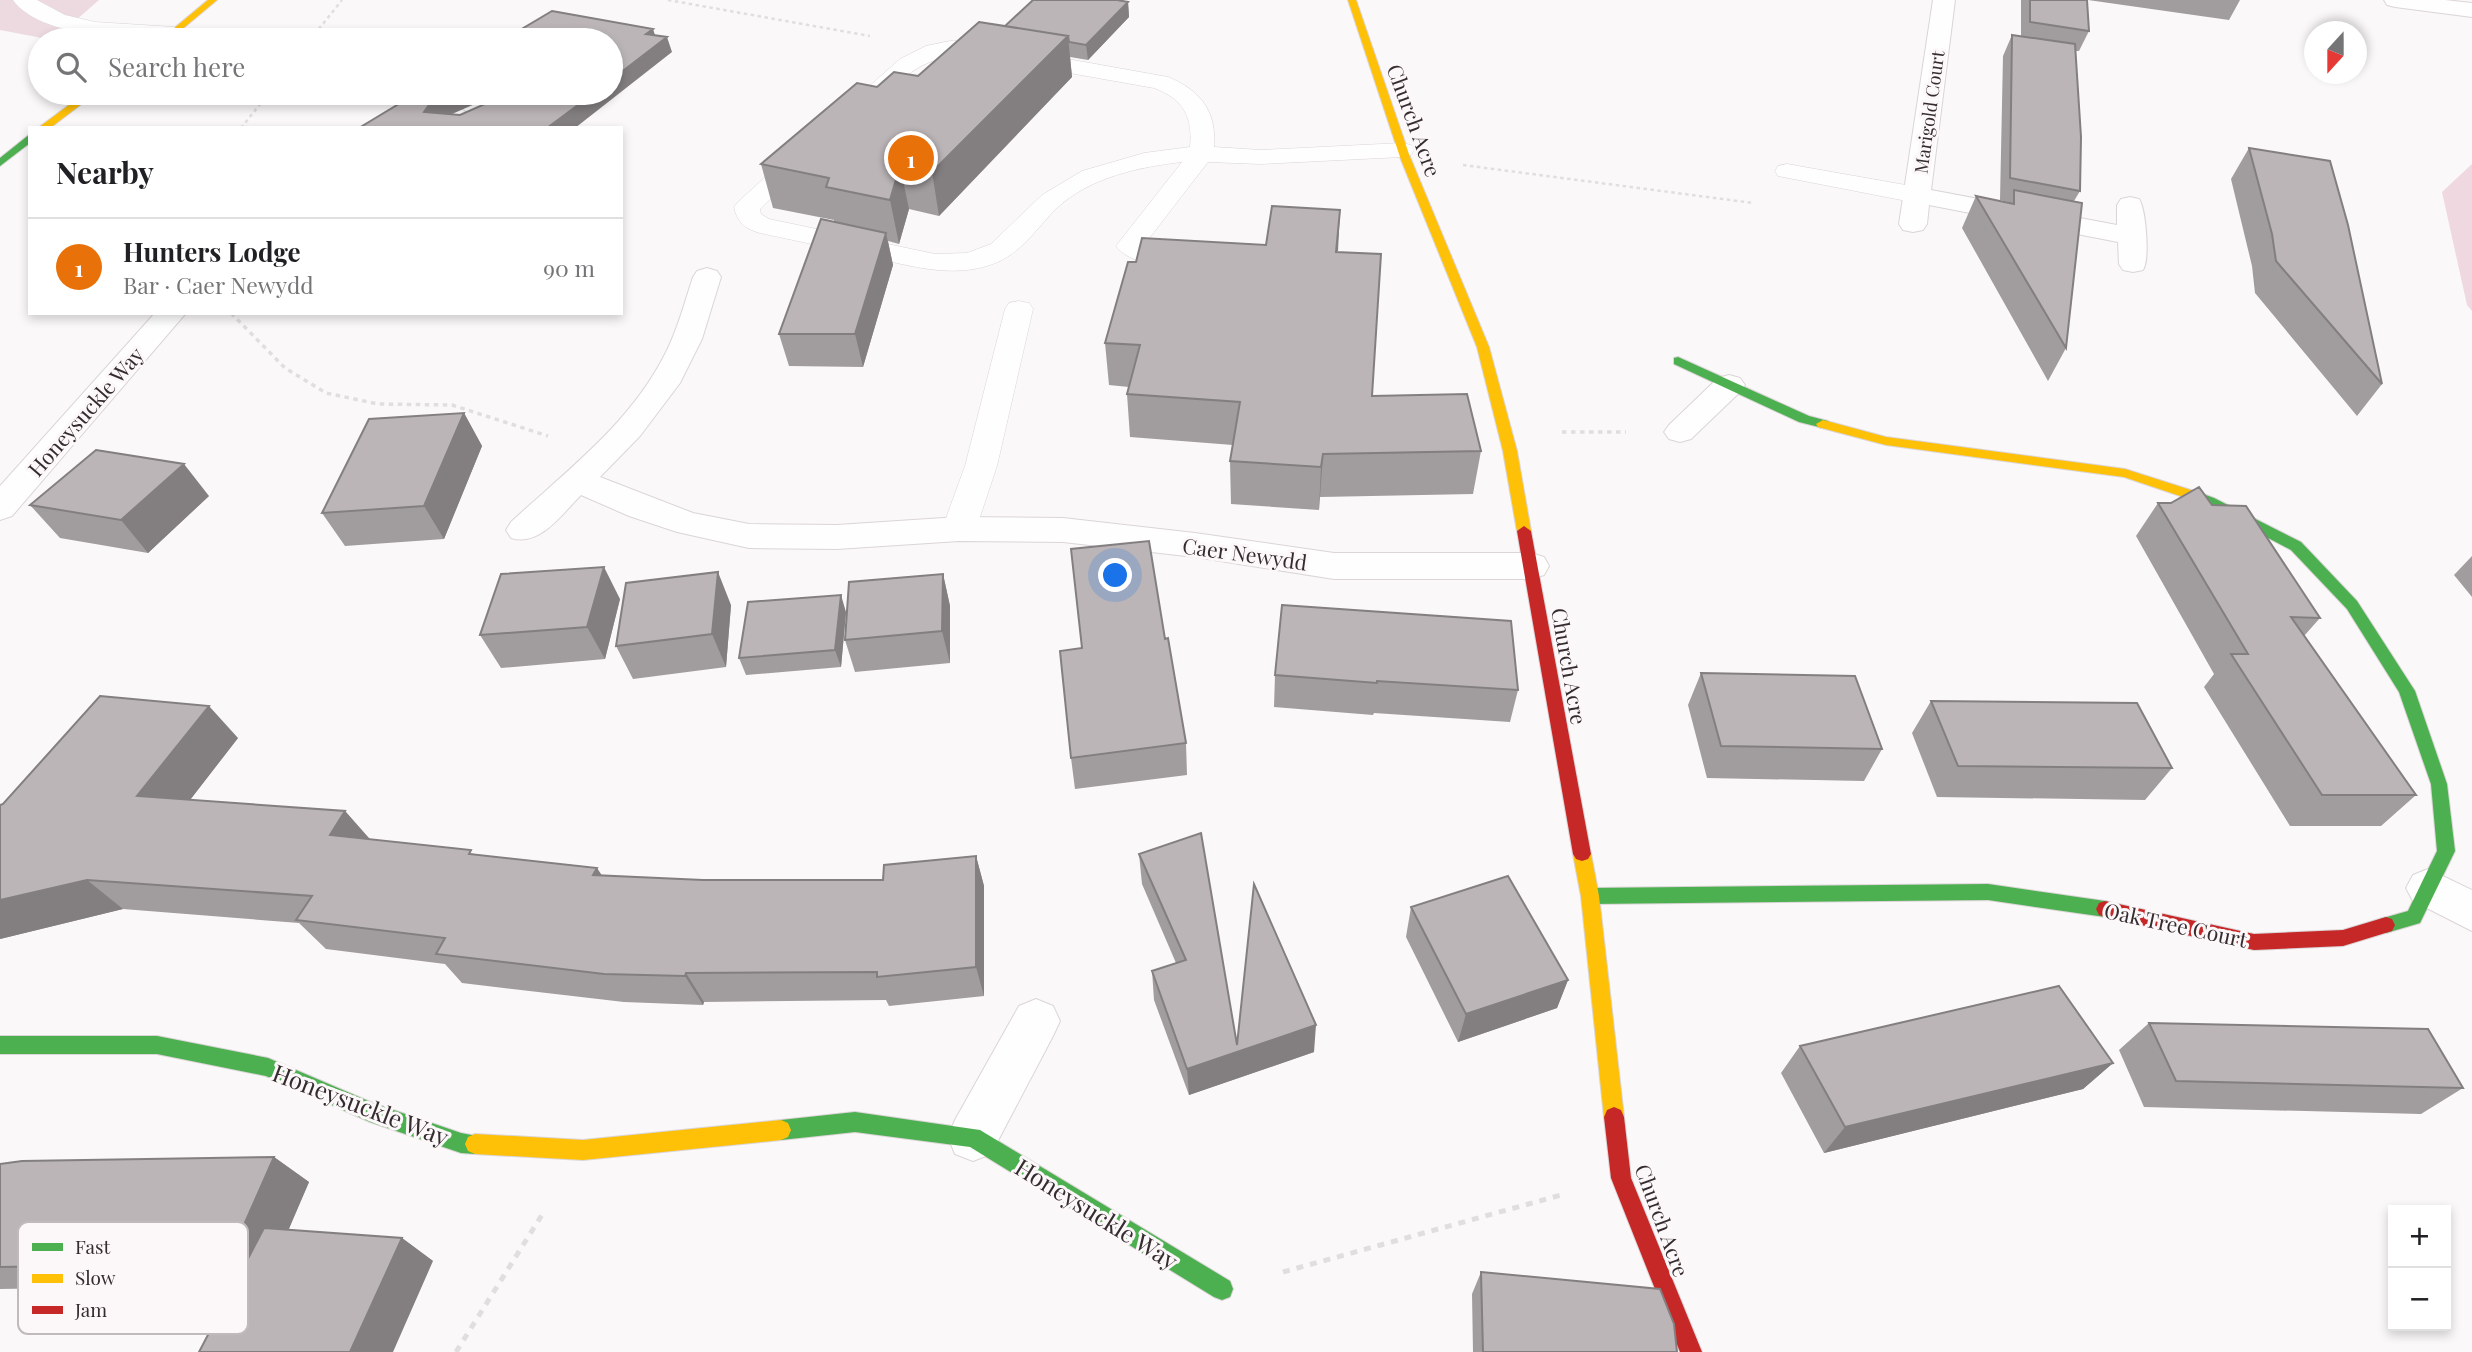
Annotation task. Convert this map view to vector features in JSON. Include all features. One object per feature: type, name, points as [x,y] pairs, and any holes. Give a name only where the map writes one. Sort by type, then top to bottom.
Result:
[{"type":"street","points":[[180,28],[213,0]]},
{"type":"street","name":"Church Acre","points":[[1352,0],[1403,154],[1483,347],[1505,432],[1590,896],[1621,1178],[1691,1352]]},
{"type":"street","name":"Marigold Court","points":[[1913,224],[1944,0]]},
{"type":"street","points":[[2395,0],[2472,10]]},
{"type":"street","points":[[46,126],[75,105]]},
{"type":"street","points":[[475,105],[484,111]]},
{"type":"street","points":[[0,163],[28,139]]},
{"type":"street","points":[[1917,195],[2132,236]]},
{"type":"street","points":[[2130,205],[2133,264]]},
{"type":"street","points":[[523,530],[589,468],[654,397],[678,359],[707,277]]},
{"type":"street","name":"Honeysuckle Way","points":[[0,508],[169,315]]},
{"type":"street","name":"Oak Tree Court","points":[[1590,896],[1988,892],[2119,911],[2254,942],[2343,939],[2414,917],[2446,851],[2439,784],[2407,691],[2352,605],[2296,545],[2209,500],[2124,473],[1886,441],[1804,419],[1678,362]]},
{"type":"street","points":[[1680,432],[1729,385]]},
{"type":"street","name":"Caer Newydd","points":[[589,468],[641,508],[677,520],[749,536],[836,537],[959,528],[1063,530],[1195,545],[1334,566],[1531,566]]},
{"type":"street","points":[[2428,888],[2472,912]]},
{"type":"street","points":[[973,1137],[1036,1021]]},
{"type":"street","name":"Honeysuckle Way","points":[[0,1045],[157,1045],[268,1067],[370,1112],[461,1143],[583,1150],[855,1122],[973,1137],[1222,1289]]},
{"type":"lane","points":[[23,0],[47,17],[89,28]]},
{"type":"lane","points":[[846,118],[917,55],[932,50],[968,48],[1160,82],[1180,89],[1192,99],[1205,130],[1201,154],[1129,246],[1139,254],[1215,262]]},
{"type":"lane","points":[[825,136],[754,198],[747,207],[749,216],[760,225],[935,262],[965,263],[993,256],[1011,242],[1055,196],[1114,166],[1157,156],[1201,154],[1261,157],[1403,154]]},
{"type":"lane","points":[[1787,172],[1917,195]]},
{"type":"lane","points":[[959,528],[981,466],[1019,309]]},
{"type":"path","points":[[320,28],[342,0]]},
{"type":"path","points":[[668,0],[846,30],[932,50]]},
{"type":"path","points":[[243,126],[259,105]]},
{"type":"path","points":[[1403,154],[1762,204]]},
{"type":"path","points":[[233,315],[285,368],[326,393],[378,404],[452,405],[538,432],[589,468]]},
{"type":"path","points":[[1505,432],[1680,432]]},
{"type":"path","points":[[456,1352],[583,1150]]},
{"type":"path","points":[[1222,1289],[1621,1178]]},
{"type":"shaded area","points":[[0,0],[99,0],[67,28],[28,28],[28,35],[0,30]]},
{"type":"shaded area","points":[[2472,164],[2472,311],[2467,305],[2442,192]]},
{"type":"building","points":[[1033,0],[1128,2],[1086,45],[1069,42],[1068,36],[1005,26]]},
{"type":"building","points":[[2030,0],[2087,0],[2089,31],[2030,22]]},
{"type":"building","points":[[552,11],[653,29],[646,34],[667,37],[623,71],[623,28],[523,28]]},
{"type":"building","points":[[979,22],[1068,36],[932,172],[900,166],[890,200],[826,187],[829,178],[761,164],[857,83],[877,87],[894,72],[918,76]]},
{"type":"building","points":[[2012,35],[2075,44],[2081,137],[2080,191],[2010,178]]},
{"type":"building","points":[[397,105],[429,105],[424,112],[460,115],[483,105],[578,105],[550,126],[362,126]]},
{"type":"building","points":[[2249,148],[2330,161],[2348,225],[2382,384],[2276,261],[2272,234]]},
{"type":"building","points":[[2014,190],[2082,203],[2066,348],[1976,196],[2014,204]]},
{"type":"building","points":[[1272,206],[1340,210],[1336,252],[1381,254],[1372,396],[1467,394],[1481,451],[1323,454],[1321,467],[1230,461],[1240,402],[1127,394],[1140,345],[1105,343],[1128,262],[1136,262],[1142,238],[1266,245]]},
{"type":"building","points":[[821,219],[886,233],[855,334],[779,334]]},
{"type":"building","points":[[464,413],[424,506],[322,513],[369,419]]},
{"type":"building","points":[[96,450],[184,464],[121,520],[30,505]]},
{"type":"building","points":[[2199,487],[2212,505],[2246,506],[2320,618],[2291,617],[2416,795],[2322,795],[2231,654],[2248,654],[2158,503],[2171,503]]},
{"type":"building","points":[[1149,541],[1186,743],[1071,758],[1060,651],[1082,648],[1071,549]]},
{"type":"building","points":[[604,567],[587,627],[480,635],[501,574]]},
{"type":"building","points":[[718,572],[712,634],[616,646],[626,583]]},
{"type":"building","points":[[943,574],[942,631],[845,640],[849,582]]},
{"type":"building","points":[[841,595],[835,650],[739,658],[748,602]]},
{"type":"building","points":[[1282,605],[1511,621],[1518,690],[1275,675]]},
{"type":"building","points":[[1701,673],[1855,676],[1882,749],[1721,746]]},
{"type":"building","points":[[100,696],[209,706],[137,796],[345,811],[330,835],[471,850],[469,854],[597,868],[593,875],[703,880],[883,880],[884,865],[976,856],[976,967],[877,977],[877,972],[686,973],[685,976],[604,974],[436,954],[445,938],[296,920],[312,896],[87,880],[0,900],[0,805]]},
{"type":"building","points":[[1931,701],[2137,703],[2172,768],[1958,766]]},
{"type":"building","points":[[1201,833],[1237,1045],[1254,884],[1316,1025],[1187,1069],[1152,971],[1186,960],[1139,854]]},
{"type":"building","points":[[1508,876],[1568,980],[1466,1014],[1411,907]]},
{"type":"building","points":[[2059,986],[2113,1063],[1845,1127],[1800,1046]]},
{"type":"building","points":[[2149,1023],[2428,1029],[2463,1088],[2176,1081]]},
{"type":"building","points":[[274,1157],[245,1222],[18,1222],[18,1267],[0,1267],[0,1164],[22,1161]]},
{"type":"building","points":[[264,1228],[402,1238],[350,1352],[199,1352],[208,1334],[248,1334],[248,1259]]},
{"type":"building","points":[[1481,1272],[1660,1289],[1674,1324],[1677,1352],[1483,1352]]},
{"type":"traffic: fast","points":[[0,163],[28,139]]},
{"type":"traffic: fast","points":[[1678,361],[1804,419],[1823,424]]},
{"type":"traffic: fast","points":[[2192,495],[2296,546],[2352,605],[2407,691],[2439,784],[2446,851],[2414,917],[2386,925]]},
{"type":"traffic: fast","points":[[1590,896],[1988,892],[2105,909]]},
{"type":"traffic: fast","points":[[0,1045],[157,1045],[268,1067],[370,1112],[461,1143],[475,1144]]},
{"type":"traffic: fast","points":[[781,1130],[855,1122],[973,1137],[1222,1289]]},
{"type":"traffic: slow","points":[[179,28],[213,0]]},
{"type":"traffic: slow","points":[[1352,0],[1405,157],[1483,347],[1510,451],[1524,531]]},
{"type":"traffic: slow","points":[[46,126],[75,105]]},
{"type":"traffic: slow","points":[[1823,424],[1886,441],[2125,473],[2192,495]]},
{"type":"traffic: slow","points":[[1582,854],[1590,896],[1614,1117]]},
{"type":"traffic: slow","points":[[475,1144],[583,1150],[781,1130]]},
{"type":"traffic: jam","points":[[1524,531],[1582,854]]},
{"type":"traffic: jam","points":[[2105,909],[2254,942],[2343,938],[2386,925]]},
{"type":"traffic: jam","points":[[1614,1117],[1621,1178],[1691,1352]]},
{"type":"place","name":"Hunters Lodge","points":[[911,158]]}]
